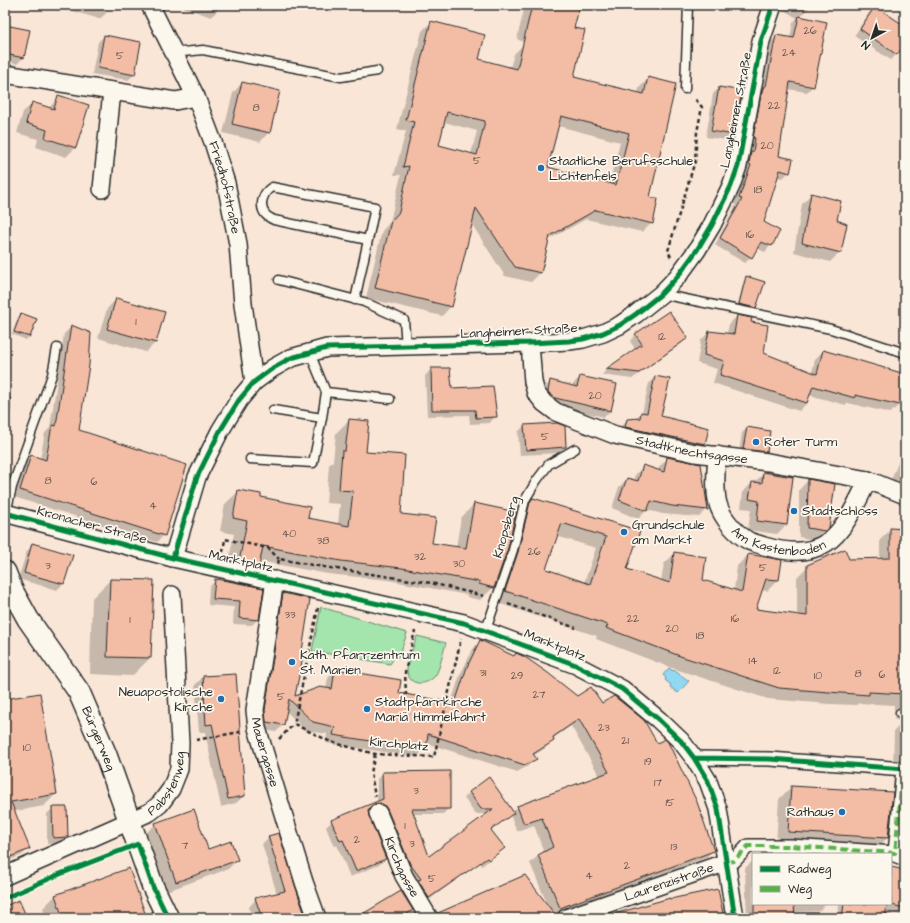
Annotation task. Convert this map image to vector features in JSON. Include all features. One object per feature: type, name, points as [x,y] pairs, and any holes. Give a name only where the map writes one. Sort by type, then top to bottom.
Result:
[{"type":"street","name":"Friedhofstraße","points":[[150,5],[196,97],[213,142],[226,183],[238,244],[243,304],[254,382]]},
{"type":"street","name":"Langheimer Straße","points":[[174,558],[197,477],[220,431],[239,400],[254,382],[273,368],[291,358],[327,348],[569,341],[603,333],[620,325],[661,294],[678,276],[697,250],[712,225],[731,186],[738,166],[761,41],[772,6]]},
{"type":"street","points":[[5,74],[175,101],[196,97]]},
{"type":"street","points":[[102,189],[112,91]]},
{"type":"street","name":"Stadtknechtsgasse","points":[[530,343],[533,382],[536,393],[544,403],[556,412],[616,435],[695,453],[768,462],[868,480],[905,495]]},
{"type":"street","name":"Am Kastenboden","points":[[717,455],[716,483],[718,504],[726,520],[736,531],[749,541],[787,551],[794,552],[814,549],[827,542],[844,524],[868,480]]},
{"type":"street","name":"Kronacher Straße","points":[[5,513],[174,558]]},
{"type":"street","name":"Marktplatz","points":[[174,558],[464,623],[576,665],[622,689],[659,720],[681,741],[694,758],[708,781],[718,809],[735,918]]},
{"type":"street","name":"Bürgerweg","points":[[5,572],[12,590],[28,619],[79,692],[106,755],[153,887],[168,918]]},
{"type":"street","name":"Mauergasse","points":[[275,580],[255,710],[257,728],[304,882],[317,918]]},
{"type":"street","name":"Pabstenweg","points":[[5,876],[150,812],[160,804],[172,789],[179,769],[180,743],[172,596]]},
{"type":"street","points":[[694,758],[770,759],[904,769],[900,855]]},
{"type":"street","name":"Kirchgasse","points":[[378,813],[404,876],[429,918]]},
{"type":"street","points":[[727,862],[734,861],[748,846],[791,846],[876,853]]},
{"type":"street","name":"Laurenzistraße","points":[[566,918],[727,862]]},
{"type":"lane","points":[[685,89],[688,5]]},
{"type":"lane","points":[[173,53],[203,50],[341,77],[377,71]]},
{"type":"lane","points":[[355,300],[368,240],[375,207],[272,187],[266,190],[262,205],[265,214],[274,220],[368,240]]},
{"type":"lane","points":[[279,280],[364,302],[404,320],[406,346]]},
{"type":"lane","points":[[661,294],[832,329],[905,353]]},
{"type":"lane","points":[[5,513],[12,487],[52,375],[57,348]]},
{"type":"lane","points":[[250,459],[313,464],[326,392],[310,353]]},
{"type":"lane","points":[[326,392],[390,399]]},
{"type":"lane","points":[[5,399],[5,410]]},
{"type":"lane","points":[[273,410],[322,418]]},
{"type":"lane","name":"Knopsberg","points":[[486,630],[513,550],[524,500],[549,464],[575,448]]},
{"type":"path","points":[[668,251],[695,161],[702,106]]},
{"type":"path","points":[[220,568],[225,539],[268,548],[279,559],[431,583],[496,599],[576,628]]},
{"type":"path","points":[[275,580],[279,559]]},
{"type":"path","points":[[406,695],[405,672],[420,613]]},
{"type":"path","points":[[180,743],[233,734]]},
{"type":"path","points":[[375,754],[371,773],[378,813]]},
{"type":"green space","points":[[321,607],[407,633],[399,657],[394,658],[390,664],[312,651]]},
{"type":"green space","points":[[417,636],[446,643],[437,673],[431,680],[422,683],[417,683],[410,678],[407,668]]},
{"type":"water","points":[[669,668],[689,681],[678,693],[670,687],[671,685],[665,680],[666,678],[663,675]]},
{"type":"building","points":[[532,5],[580,5],[574,28],[585,30],[574,77],[644,94],[648,77],[676,84],[650,197],[658,199],[653,224],[596,210],[550,236],[541,273],[515,267],[476,208],[452,307],[375,288],[391,221],[399,212],[409,166],[403,167],[414,122],[406,120],[431,21],[485,35],[479,59],[517,69]],"holes":[[[447,112],[485,121],[477,155],[439,145]],[[561,116],[629,133],[616,185],[548,167]]]},
{"type":"building","points":[[875,6],[905,26],[905,44],[897,55],[860,29]]},
{"type":"building","points":[[799,16],[827,22],[814,87],[790,82],[779,156],[793,159],[790,173],[780,170],[764,222],[780,231],[772,246],[761,242],[752,258],[720,238],[742,199],[739,198],[751,165],[749,164],[751,152],[753,152],[755,138],[753,138],[761,95],[764,86],[766,86],[776,35],[794,38]]},
{"type":"building","points":[[5,25],[30,30],[24,58],[5,54]]},
{"type":"building","points":[[104,35],[141,42],[135,75],[98,68]]},
{"type":"building","points":[[242,82],[280,91],[270,133],[232,124]]},
{"type":"building","points":[[719,87],[742,91],[734,135],[711,131]]},
{"type":"building","points":[[58,95],[89,105],[76,148],[45,138],[47,130],[26,123],[32,102],[54,109]]},
{"type":"building","points":[[811,193],[841,201],[837,220],[847,224],[841,253],[802,243]]},
{"type":"building","points":[[746,276],[765,282],[756,308],[739,304]]},
{"type":"building","points":[[116,298],[165,312],[156,343],[107,329]]},
{"type":"building","points":[[669,311],[688,338],[639,373],[606,369],[642,344],[635,334]]},
{"type":"building","points":[[21,313],[37,319],[30,337],[14,332]]},
{"type":"building","points":[[737,315],[752,318],[751,322],[768,325],[764,353],[817,374],[823,350],[905,374],[905,385],[900,405],[855,395],[855,398],[813,386],[807,403],[720,375],[724,361],[704,355],[709,331],[734,334]]},
{"type":"building","points":[[71,325],[91,333],[89,365],[79,430],[187,465],[165,536],[20,490],[31,455],[46,460],[52,425],[56,426]]},
{"type":"building","points":[[431,368],[450,368],[452,388],[493,386],[497,417],[476,418],[475,410],[432,410]]},
{"type":"building","points":[[580,376],[617,384],[611,411],[555,398],[548,392],[550,380],[577,387]]},
{"type":"building","points":[[655,376],[670,379],[661,416],[709,428],[705,444],[625,427],[627,419],[640,418],[641,412],[647,413]]},
{"type":"building","points":[[349,419],[369,421],[366,452],[405,455],[401,514],[436,518],[432,543],[466,548],[474,503],[516,512],[508,548],[494,588],[479,584],[480,582],[402,568],[341,561],[263,546],[259,567],[239,562],[247,521],[233,518],[238,490],[261,494],[261,497],[310,507],[308,518],[349,526],[353,491],[339,490],[342,451],[345,451]]},
{"type":"building","points":[[557,423],[565,426],[566,447],[526,450],[524,425]]},
{"type":"building","name":"Roter Turm","points":[[747,427],[770,431],[767,452],[743,449]]},
{"type":"building","points":[[667,457],[701,464],[708,510],[672,506],[651,501],[647,511],[619,500],[627,478],[638,481],[643,465],[664,472]]},
{"type":"building","points":[[763,472],[793,477],[787,525],[757,521],[759,501],[749,499],[752,482],[762,483]]},
{"type":"building","points":[[808,479],[835,484],[829,528],[825,531],[807,528]]},
{"type":"building","points":[[533,498],[640,531],[627,569],[670,583],[674,552],[706,557],[703,580],[742,592],[748,554],[782,560],[779,580],[766,579],[756,609],[807,616],[807,565],[845,549],[849,559],[890,558],[890,528],[905,529],[905,694],[869,692],[869,695],[779,688],[680,656],[606,628],[608,625],[505,591],[518,552],[530,502]],"holes":[[[562,523],[606,537],[590,584],[546,569]]]},
{"type":"building","points":[[32,543],[73,555],[64,584],[24,573]]},
{"type":"building","points":[[110,579],[154,580],[151,658],[107,657]]},
{"type":"building","points":[[215,579],[264,588],[259,620],[239,618],[240,601],[213,599]]},
{"type":"building","points":[[283,593],[310,599],[302,651],[304,651],[295,696],[320,687],[332,689],[335,669],[401,680],[399,693],[455,703],[467,667],[480,640],[514,656],[516,653],[525,657],[548,673],[577,696],[591,687],[602,703],[614,696],[644,720],[657,743],[665,739],[668,742],[697,802],[714,851],[560,908],[538,855],[553,847],[542,818],[524,824],[517,806],[609,772],[579,719],[553,737],[554,741],[533,754],[537,759],[525,765],[428,734],[426,750],[333,735],[335,727],[313,722],[289,699],[284,725],[266,722],[265,710]]},
{"type":"building","points":[[236,674],[245,796],[228,799],[212,724],[206,725],[203,676]]},
{"type":"building","points":[[40,693],[57,794],[11,802],[30,849],[5,859],[5,699]]},
{"type":"building","points":[[450,771],[450,809],[412,809],[429,856],[493,809],[481,809],[469,792],[489,777],[514,813],[491,830],[505,848],[489,860],[487,858],[429,898],[418,880],[421,879],[410,864],[387,809],[380,803],[370,807],[368,811],[386,859],[356,871],[343,840],[340,841],[331,820],[383,799],[382,772]]},
{"type":"building","name":"Rathaus","points":[[791,786],[893,792],[888,838],[788,832]]},
{"type":"building","points":[[52,807],[67,807],[68,837],[53,838]]},
{"type":"building","points":[[194,809],[208,849],[231,841],[238,860],[176,882],[155,823]]},
{"type":"building","points":[[279,833],[306,918],[262,918],[255,898],[285,891],[268,836]]},
{"type":"building","points":[[892,867],[905,870],[905,908],[891,905]]},
{"type":"building","points":[[129,868],[145,913],[132,918],[63,918],[55,895]]},
{"type":"building","points":[[525,875],[556,918],[439,918],[438,913]]},
{"type":"building","points":[[718,889],[724,918],[614,918],[614,914],[670,898]]},
{"type":"building","points":[[401,891],[413,910],[401,918],[356,918]]},
{"type":"building","points":[[19,900],[27,918],[5,918],[5,906]]},
{"type":"building","points":[[754,905],[794,905],[795,918],[754,918]]},
{"type":"building","points":[[844,905],[887,905],[885,918],[842,918]]},
{"type":"marked path","points":[[727,862],[734,861],[748,846],[791,846],[895,853],[903,769]]},
{"type":"cycle path","points":[[173,558],[197,477],[220,431],[239,400],[254,382],[273,368],[291,358],[327,348],[530,343],[583,339],[603,333],[620,325],[661,294],[678,276],[697,250],[712,225],[731,186],[738,166],[761,41],[773,5]]},
{"type":"cycle path","points":[[5,513],[173,558],[464,623],[576,665],[622,689],[659,720],[681,741],[694,758],[708,781],[718,809],[735,918]]},
{"type":"cycle path","points":[[694,758],[770,759],[905,769]]},
{"type":"cycle path","points":[[5,898],[60,874],[138,844],[153,887],[168,918]]},
{"type":"place","name":"Staatliche Berufsschule Lichtenfels","points":[[541,168]]},
{"type":"place","name":"Roter Turm","points":[[756,442]]},
{"type":"place","name":"Stadtschloss","points":[[794,511]]},
{"type":"place","name":"Grundschule am Markt","points":[[624,532]]},
{"type":"place","name":"Kath. Pfarrzentrum St. Marien","points":[[292,662]]},
{"type":"place","name":"Neuapostolische Kirche","points":[[221,699]]},
{"type":"place","name":"Stadtpfarrkirche Mariä Himmelfahrt","points":[[367,709]]},
{"type":"place","name":"Rathaus","points":[[842,812]]}]
